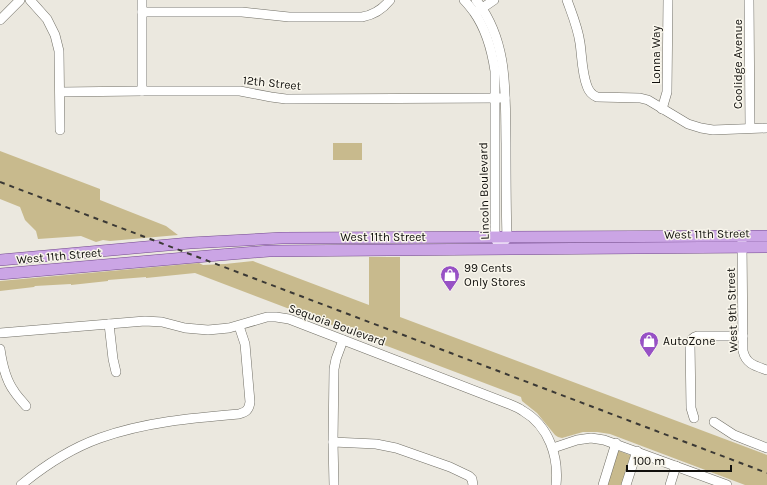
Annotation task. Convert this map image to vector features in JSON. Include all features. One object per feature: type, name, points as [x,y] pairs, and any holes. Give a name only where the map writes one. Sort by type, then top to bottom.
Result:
[{"type":"main road","name":"West 11th Street","points":[[0,274],[269,251],[499,250],[742,242],[767,236]]},
{"type":"main road","name":"West 11th Street","points":[[0,260],[182,244],[314,238],[495,237],[742,242],[767,247]]},
{"type":"street","points":[[0,20],[20,0]]},
{"type":"street","points":[[30,0],[47,19],[55,35],[59,51],[60,130]]},
{"type":"street","points":[[142,0],[142,91]]},
{"type":"street","points":[[142,12],[242,12],[289,17],[362,17],[378,12],[390,0]]},
{"type":"street","name":"Lincoln Boulevard","points":[[464,0],[478,10],[494,32],[501,52],[504,69],[507,238],[499,250]]},
{"type":"street","name":"Lincoln Boulevard","points":[[476,0],[495,70],[495,237],[499,250]]},
{"type":"street","points":[[478,10],[494,0]]},
{"type":"street","points":[[567,0],[575,20],[580,42],[586,86],[592,95],[597,97],[640,98],[648,100],[688,124],[701,128],[713,130],[767,128]]},
{"type":"street","name":"Lonna Way","points":[[662,108],[668,86],[668,0]]},
{"type":"street","name":"Coolidge Avenue","points":[[749,0],[750,128]]},
{"type":"street","name":"12th Street","points":[[60,92],[240,91],[286,99],[505,98]]},
{"type":"street","name":"West 9th Street","points":[[742,242],[743,351],[744,356],[753,365],[767,370]]},
{"type":"street","name":"Sequoia Boulevard","points":[[0,333],[146,321],[162,322],[185,328],[208,330],[240,326],[267,318],[276,317],[289,319],[524,411],[538,423],[553,448],[557,466],[556,485]]},
{"type":"street","points":[[109,324],[116,372]]},
{"type":"street","points":[[21,485],[49,464],[67,453],[98,438],[163,422],[188,418],[239,414],[245,412],[249,408],[250,402],[245,344],[240,326]]},
{"type":"street","points":[[694,418],[691,408],[691,340],[696,336],[743,336]]},
{"type":"street","points":[[334,485],[334,369],[343,340]]},
{"type":"street","points":[[0,349],[6,377],[13,390],[26,406]]},
{"type":"street","points":[[714,422],[734,435],[767,448]]},
{"type":"street","points":[[553,448],[577,440],[591,438],[604,440],[637,451],[717,483],[727,485]]},
{"type":"street","points":[[333,442],[376,444],[396,448],[450,467],[469,476],[473,482]]},
{"type":"street","points":[[603,485],[616,444]]},
{"type":"street","points":[[626,485],[637,451]]},
{"type":"street","points":[[670,485],[676,466]]},
{"type":"shaded area","points":[[333,143],[362,143],[362,160],[333,160]]},
{"type":"shaded area","points":[[0,151],[100,189],[100,200],[166,226],[178,235],[110,241],[103,240],[96,242],[81,236],[38,239],[36,231],[25,220],[20,207],[0,199]]},
{"type":"shaded area","points":[[369,257],[400,257],[400,317],[767,455],[767,485],[745,485],[610,434],[583,432],[562,438],[558,437],[537,413],[522,401],[521,397],[195,273],[108,280],[71,285],[35,286],[0,291],[0,281],[199,263],[203,265],[253,261],[369,305]]},
{"type":"shaded area","points":[[617,450],[632,456],[622,485],[605,485]]},
{"type":"railway","points":[[0,182],[767,473]]},
{"type":"place","name":"99 Cents Only Stores","points":[[450,292]]},
{"type":"place","name":"AutoZone","points":[[649,358]]}]
